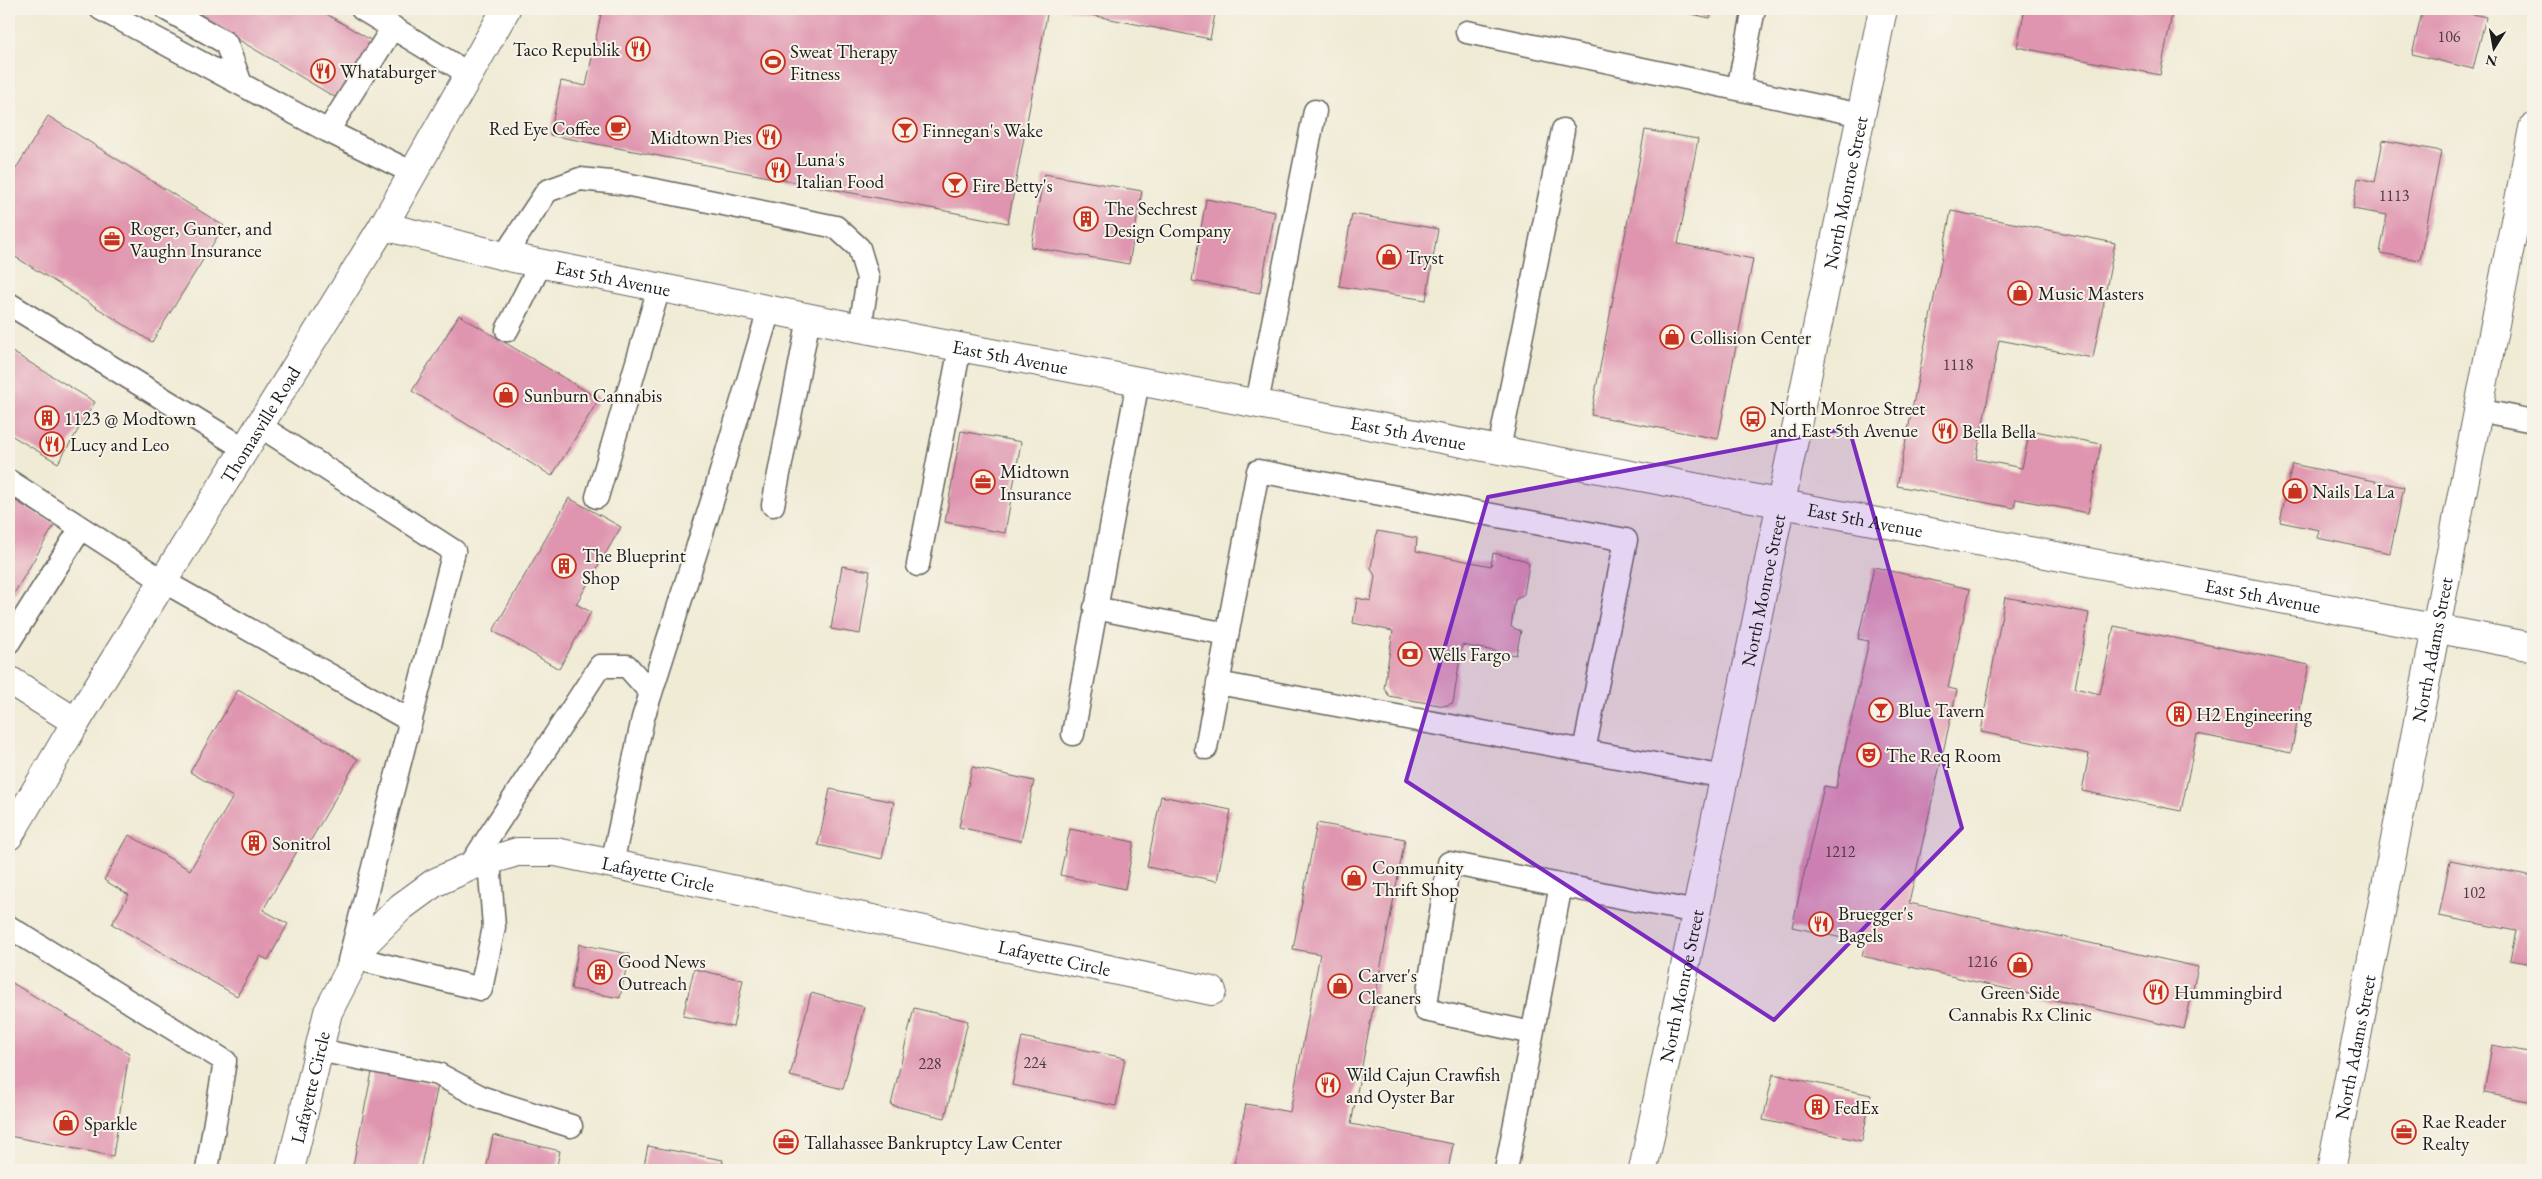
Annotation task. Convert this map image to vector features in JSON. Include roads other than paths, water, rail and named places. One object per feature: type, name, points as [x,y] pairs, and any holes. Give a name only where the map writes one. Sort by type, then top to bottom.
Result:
[{"type":"street","name":"Thomasville Road","points":[[9,836],[76,722],[383,226],[506,9]]},
{"type":"street","name":"North Monroe Street","points":[[1643,1170],[1882,9]]},
{"type":"street","name":"North Adams Street","points":[[2331,1170],[2533,128]]},
{"type":"street","name":"East 5th Avenue","points":[[383,226],[541,264],[809,318],[2533,648]]},
{"type":"street","points":[[9,680],[76,722]]},
{"type":"street","name":"Lafayette Circle","points":[[290,1170],[328,1012],[362,946],[401,907],[434,883],[479,864],[517,852],[556,852],[1212,990]]},
{"type":"lane","points":[[101,9],[328,131],[413,173]]},
{"type":"lane","points":[[166,9],[226,43],[241,84]]},
{"type":"lane","points":[[362,9],[469,74]]},
{"type":"lane","points":[[1738,88],[1754,9]]},
{"type":"lane","points":[[328,131],[392,27]]},
{"type":"lane","points":[[1468,32],[1861,114]]},
{"type":"lane","points":[[1257,403],[1315,111]]},
{"type":"lane","points":[[1499,449],[1563,130]]},
{"type":"lane","points":[[504,256],[547,191],[580,179],[620,183],[836,227],[859,248],[868,278],[860,328]]},
{"type":"lane","points":[[507,330],[541,264]]},
{"type":"lane","points":[[597,497],[658,288]]},
{"type":"lane","points":[[9,304],[245,449]]},
{"type":"lane","points":[[612,864],[643,718],[715,492],[770,310]]},
{"type":"lane","points":[[773,505],[809,318]]},
{"type":"lane","points":[[918,565],[960,347]]},
{"type":"lane","points":[[1073,734],[1138,381]]},
{"type":"lane","points":[[2478,410],[2533,422]]},
{"type":"lane","points":[[260,426],[454,551],[351,966],[480,989],[494,927],[479,864],[600,666],[627,666],[651,693]]},
{"type":"lane","points":[[1206,748],[1258,471],[1626,540],[1584,751]]},
{"type":"lane","points":[[9,481],[164,581],[411,721]]},
{"type":"lane","points":[[9,642],[81,528]]},
{"type":"lane","points":[[1095,608],[1227,634]]},
{"type":"lane","points":[[1218,683],[1725,777]]},
{"type":"lane","points":[[1532,1033],[1425,1010],[1449,863],[1696,912]]},
{"type":"lane","points":[[1506,1170],[1561,885]]},
{"type":"lane","points":[[9,927],[225,1061],[207,1170]]},
{"type":"lane","points":[[318,1050],[438,1074],[483,1098],[571,1126]]},
{"type":"place","name":"Taco Republik","points":[[638,49]]},
{"type":"place","name":"Sweat Therapy Fitness","points":[[773,62]]},
{"type":"place","name":"Whataburger","points":[[323,71]]},
{"type":"place","name":"Red Eye Coffee","points":[[618,128]]},
{"type":"place","name":"Finnegan's Wake","points":[[905,130]]},
{"type":"place","name":"Midtown Pies","points":[[769,137]]},
{"type":"place","name":"Luna's Italian Food","points":[[778,170]]},
{"type":"place","name":"Fire Betty's","points":[[955,185]]},
{"type":"place","name":"The Sechrest Design Company","points":[[1086,219]]},
{"type":"place","name":"Roger, Gunter, and Vaughn Insurance","points":[[112,239]]},
{"type":"place","name":"Tryst","points":[[1389,257]]},
{"type":"place","name":"Music Masters","points":[[2020,293]]},
{"type":"place","name":"Collision Center","points":[[1672,337]]},
{"type":"place","name":"Sunburn Cannabis","points":[[506,395]]},
{"type":"place","name":"1123 @ Modtown","points":[[47,418]]},
{"type":"place","name":"North Monroe Street and East 5th Avenue","points":[[1753,419]]},
{"type":"place","name":"Bella Bella","points":[[1945,431]]},
{"type":"place","name":"Lucy and Leo","points":[[52,444]]},
{"type":"place","name":"Midtown Insurance","points":[[983,482]]},
{"type":"place","name":"Nails La La","points":[[2295,491]]},
{"type":"place","name":"The Blueprint Shop","points":[[564,566]]},
{"type":"place","name":"Wells Fargo","points":[[1410,654]]},
{"type":"place","name":"Blue Tavern","points":[[1881,710]]},
{"type":"place","name":"H2 Engineering","points":[[2179,714]]},
{"type":"place","name":"The Req Room","points":[[1869,755]]},
{"type":"place","name":"Sonitrol","points":[[254,843]]},
{"type":"place","name":"Community Thrift Shop","points":[[1354,878]]},
{"type":"place","name":"Bruegger's Bagels","points":[[1821,924]]},
{"type":"place","name":"Green Side Cannabis Rx Clinic","points":[[2020,965]]},
{"type":"place","name":"Good News Outreach","points":[[600,972]]},
{"type":"place","name":"Carver's Cleaners","points":[[1340,986]]},
{"type":"place","name":"Hummingbird","points":[[2156,992]]},
{"type":"place","name":"Wild Cajun Crawfish and Oyster Bar","points":[[1328,1085]]},
{"type":"place","name":"FedEx","points":[[1817,1107]]},
{"type":"place","name":"Sparkle","points":[[66,1123]]},
{"type":"place","name":"Rae Reader Realty","points":[[2404,1132]]},
{"type":"place","name":"Tallahassee Bankruptcy Law Center","points":[[786,1142]]}]
